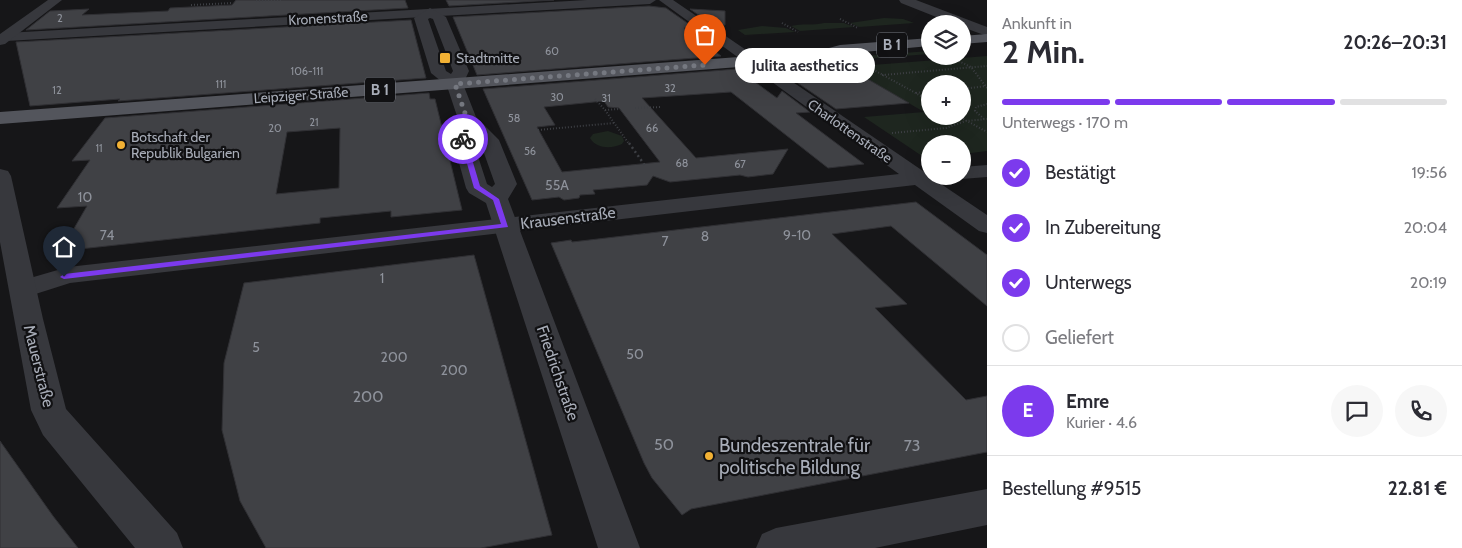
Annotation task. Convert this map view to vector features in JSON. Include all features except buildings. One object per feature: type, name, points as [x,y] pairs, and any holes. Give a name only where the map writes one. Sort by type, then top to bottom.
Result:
[{"type":"main road","name":"Leipziger Straße","points":[[752,61],[764,54],[787,52],[831,39],[921,33]]},
{"type":"main road","name":"Leipziger Straße","points":[[0,118],[752,61],[779,64],[793,63],[840,50],[921,43]]},
{"type":"street","points":[[3,39],[56,0]]},
{"type":"street","name":"Kronenstraße","points":[[3,39],[428,6],[650,0]]},
{"type":"street","name":"Charlottenstraße","points":[[665,0],[752,61],[921,172]]},
{"type":"street","points":[[905,0],[980,31]]},
{"type":"street","name":"Friedrichstraße","points":[[428,6],[421,18],[439,73],[455,84],[467,119],[463,141],[477,188],[496,199],[619,548]]},
{"type":"street","points":[[971,172],[987,171]]},
{"type":"street","name":"Mauerstraße","points":[[0,176],[49,410],[56,424],[162,548]]},
{"type":"street","name":"Krausenstraße","points":[[23,289],[68,275],[921,178]]},
{"type":"street","name":"Charlottenstraße","points":[[938,185],[987,226]]},
{"type":"street","points":[[776,548],[987,507]]},
{"type":"path","points":[[256,1],[281,0]]},
{"type":"path","points":[[192,5],[232,2]]},
{"type":"path","points":[[840,19],[858,28]]},
{"type":"path","points":[[782,23],[798,32]]},
{"type":"path","points":[[861,63],[921,96]]},
{"type":"path","points":[[967,65],[971,67],[987,87]]},
{"type":"path","points":[[882,75],[987,66]]},
{"type":"path","points":[[971,88],[987,87]]},
{"type":"path","points":[[914,93],[921,92]]},
{"type":"path","points":[[595,99],[646,167]]},
{"type":"path","points":[[986,119],[975,110],[976,107],[987,104]]},
{"type":"path","points":[[636,108],[661,107]]},
{"type":"path","points":[[605,110],[619,109]]},
{"type":"path","points":[[971,120],[986,119]]},
{"type":"path","points":[[538,130],[614,123]]},
{"type":"path","points":[[971,124],[987,132]]},
{"type":"path","points":[[886,134],[946,128],[955,125]]},
{"type":"shaded area","points":[[884,18],[903,19],[914,23],[859,27],[850,23]]},
{"type":"shaded area","points":[[844,23],[854,27],[800,31],[791,26],[816,24]]},
{"type":"shaded area","points":[[762,26],[786,28],[795,32],[745,35],[738,30]]},
{"type":"shaded area","points":[[921,52],[921,55],[824,62],[836,58]]},
{"type":"shaded area","points":[[987,56],[987,151],[971,153],[971,135],[921,135],[921,155],[864,117],[921,112],[921,125],[971,125],[971,75],[921,75],[921,110],[847,67],[921,61],[921,65],[971,65],[971,57]]},
{"type":"shaded area","points":[[608,131],[622,136],[624,141],[622,144],[614,147],[604,147],[596,144],[590,138],[593,134]]},
{"type":"way so far","points":[[463,139],[467,119],[455,84],[705,65]]},
{"type":"place","name":"Stadtmitte","points":[[445,58]]},
{"type":"place","name":"Julita aesthetics","points":[[705,65]]},
{"type":"place","name":"Botschaft der Republik Bulgarien","points":[[121,145]]},
{"type":"place","name":"Bundeszentrale für politische Bildung","points":[[709,456]]},
{"type":"route","points":[[64,277],[68,275],[505,226],[496,199],[477,188],[463,139]]}]
